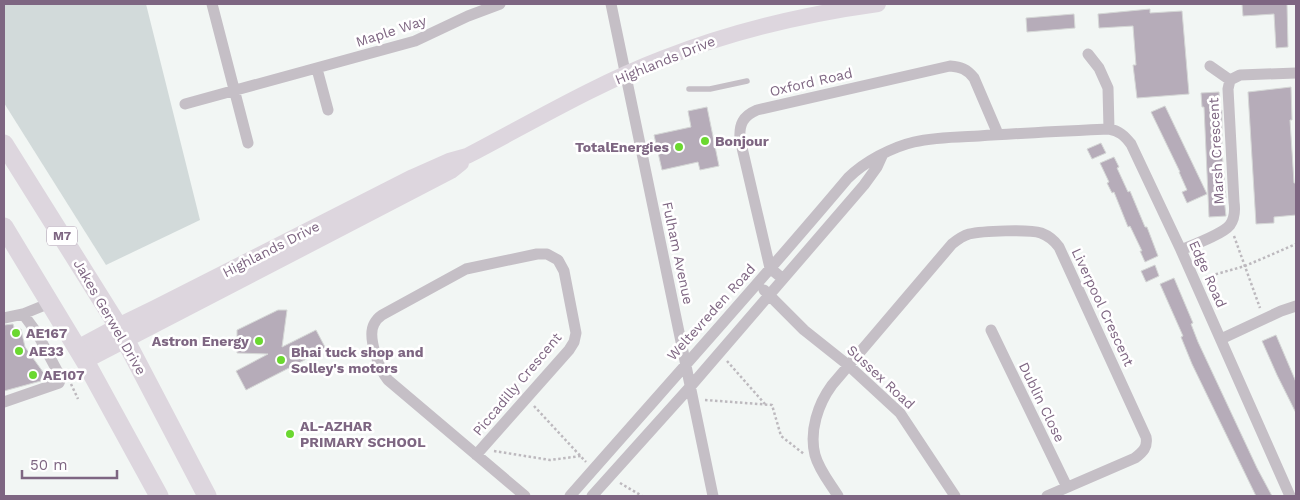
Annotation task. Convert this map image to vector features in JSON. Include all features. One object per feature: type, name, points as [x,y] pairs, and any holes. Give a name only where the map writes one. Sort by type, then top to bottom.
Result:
[{"type":"main road","name":"Highlands Drive","points":[[81,355],[280,252],[451,172],[467,156],[625,75],[703,44],[748,30],[811,15],[878,4]]},
{"type":"main road","name":"Jakes Gerwel Drive","points":[[4,144],[121,333],[207,496]]},
{"type":"main road","points":[[4,227],[81,355],[159,496]]},
{"type":"street","points":[[212,4],[248,143]]},
{"type":"street","name":"Maple Way","points":[[185,104],[415,41],[468,16],[499,4]]},
{"type":"street","name":"Fulham Avenue","points":[[611,4],[713,496]]},
{"type":"street","points":[[1088,54],[1099,68],[1108,88],[1109,129]]},
{"type":"street","name":"Oxford Road","points":[[770,268],[740,139],[740,129],[743,120],[748,114],[757,110],[920,72],[960,66],[968,70],[974,78],[998,134]]},
{"type":"street","name":"Marsh Crescent","points":[[1210,66],[1230,80]]},
{"type":"street","points":[[317,69],[328,110]]},
{"type":"street","name":"Marsh Crescent","points":[[1230,80],[1240,75],[1296,73]]},
{"type":"street","name":"Marsh Crescent","points":[[1230,80],[1228,89],[1235,212],[1230,225]]},
{"type":"street","name":"Weltevreden Road","points":[[570,496],[685,364],[758,284],[848,178],[862,166],[897,147],[934,138],[1109,129]]},
{"type":"street","name":"Edge Road","points":[[1109,129],[1124,135],[1131,144],[1181,250],[1290,496]]},
{"type":"street","points":[[592,496],[690,387],[864,186],[882,156]]},
{"type":"street","points":[[1181,250],[1224,230],[1230,225]]},
{"type":"street","name":"Liverpool Crescent","points":[[848,365],[959,238],[967,234],[1021,231],[1038,232],[1047,235],[1060,247],[1147,442],[1144,451],[1135,458],[1047,496]]},
{"type":"street","name":"Piccadilly Crescent","points":[[476,455],[569,350],[576,337],[575,322],[564,270],[558,260],[550,255],[537,254],[466,269],[382,315],[374,325],[372,340],[383,374],[476,455],[524,496]]},
{"type":"street","points":[[770,268],[783,279]]},
{"type":"street","name":"Sussex Road","points":[[758,284],[804,330],[848,365],[900,413],[925,448],[955,496]]},
{"type":"street","points":[[4,318],[23,314],[50,303]]},
{"type":"street","points":[[1221,339],[1296,306]]},
{"type":"street","points":[[4,402],[59,383],[61,378],[37,332],[23,314]]},
{"type":"street","name":"Dublin Close","points":[[991,330],[1067,487]]},
{"type":"street","points":[[838,496],[823,473],[814,453],[814,436],[818,407],[823,397],[848,365]]},
{"type":"lane","points":[[689,89],[710,89],[747,81]]},
{"type":"path","points":[[1230,225],[1264,319]]},
{"type":"path","points":[[1195,281],[1222,271],[1245,266],[1296,244]]},
{"type":"path","points":[[724,358],[765,404]]},
{"type":"path","points":[[526,398],[594,469]]},
{"type":"path","points":[[708,399],[772,405],[781,436],[804,455],[814,453]]},
{"type":"path","points":[[485,444],[496,452],[550,460],[581,456]]},
{"type":"path","points":[[611,475],[622,485],[642,496]]},
{"type":"shaded area","points":[[4,4],[146,4],[200,220],[106,265],[4,103]]},
{"type":"building","points":[[1242,4],[1287,4],[1288,47],[1276,48],[1274,14],[1243,16]]},
{"type":"building","points":[[1150,9],[1150,13],[1182,11],[1189,94],[1137,98],[1133,65],[1136,65],[1133,26],[1099,28],[1098,14]]},
{"type":"building","points":[[1074,14],[1075,28],[1027,32],[1026,18]]},
{"type":"building","points":[[1291,87],[1292,120],[1290,120],[1294,183],[1296,183],[1296,215],[1274,217],[1274,223],[1256,224],[1248,92]]},
{"type":"building","points":[[1219,92],[1220,110],[1222,110],[1222,152],[1226,216],[1209,217],[1204,107],[1202,107],[1201,93]]},
{"type":"building","points":[[1165,106],[1207,194],[1187,203],[1182,192],[1187,190],[1180,172],[1151,112]]},
{"type":"building","points":[[707,107],[719,166],[700,170],[698,162],[662,170],[654,135],[691,127],[688,111]]},
{"type":"building","points":[[1101,143],[1106,153],[1092,159],[1087,149]]},
{"type":"building","points":[[1114,157],[1128,192],[1130,191],[1145,227],[1147,227],[1158,256],[1145,262],[1140,251],[1142,251],[1130,226],[1128,227],[1114,192],[1112,193],[1107,183],[1109,182],[1100,163]]},
{"type":"building","points":[[1155,265],[1159,276],[1146,282],[1141,271]]},
{"type":"building","points":[[1174,278],[1193,323],[1191,324],[1198,342],[1272,496],[1256,496],[1192,364],[1181,337],[1183,336],[1160,284]]},
{"type":"building","points":[[278,310],[287,310],[282,347],[316,330],[326,349],[246,390],[236,371],[268,354],[237,353],[237,330]]},
{"type":"building","points":[[13,324],[15,331],[21,329],[25,347],[48,379],[4,391],[4,325]]},
{"type":"building","points":[[1276,335],[1296,382],[1296,413],[1262,341]]},
{"type":"place","name":"Bonjour","points":[[705,141]]},
{"type":"place","name":"TotalEnergies","points":[[679,147]]},
{"type":"place","name":"AE167","points":[[16,333]]},
{"type":"place","name":"Astron Energy","points":[[259,341]]},
{"type":"place","name":"AE33","points":[[19,351]]},
{"type":"place","name":"Bhai tuck shop and Solley's motors","points":[[281,360]]},
{"type":"place","name":"AE107","points":[[33,375]]},
{"type":"place","name":"AL-AZHAR PRIMARY SCHOOL","points":[[290,434]]}]
